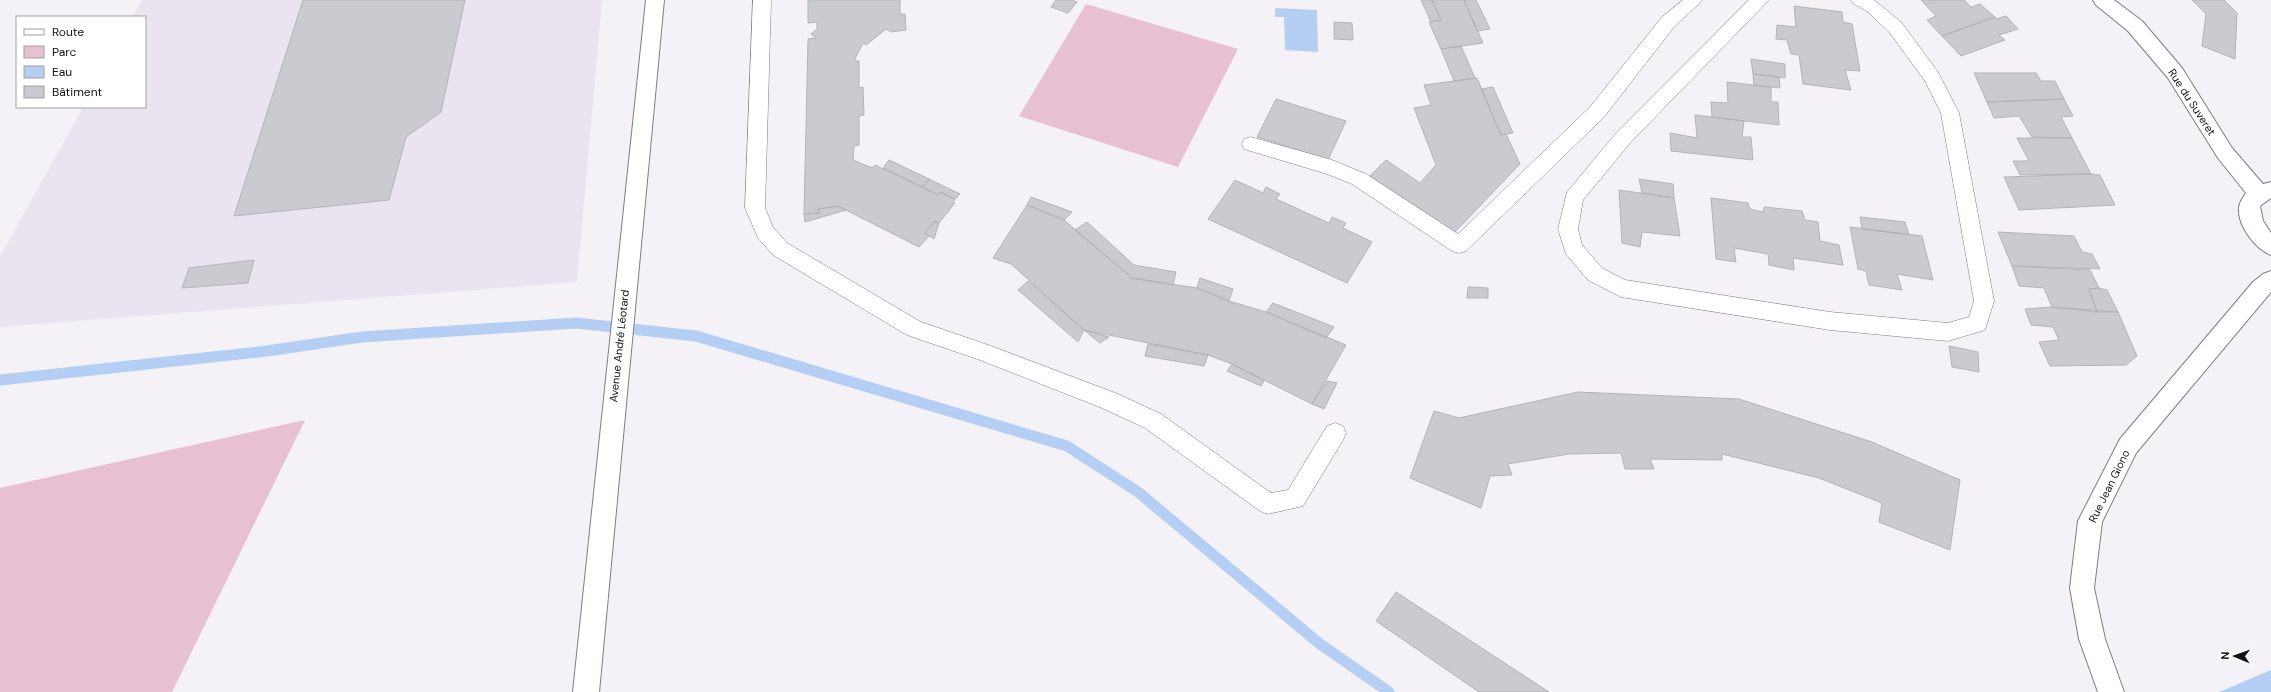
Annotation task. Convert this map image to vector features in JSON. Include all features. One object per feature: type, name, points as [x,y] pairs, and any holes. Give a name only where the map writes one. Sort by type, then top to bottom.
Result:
[{"type":"street","name":"Avenue André Léotard","points":[[586,692],[655,0]]},
{"type":"street","name":"Rue du Suveret","points":[[2102,0],[2136,26],[2175,73],[2225,153],[2265,192]]},
{"type":"street","points":[[2265,192],[2251,201],[2249,213],[2253,226],[2263,239],[2271,246]]},
{"type":"street","name":"Rue Jean Giono","points":[[2111,692],[2092,639],[2082,588],[2090,521],[2128,446],[2261,288],[2271,280]]},
{"type":"lane","points":[[762,0],[755,208],[765,232],[780,249],[914,329],[984,352],[1110,401],[1153,421],[1268,504],[1295,499],[1336,433]]},
{"type":"lane","points":[[1251,144],[1332,168],[1359,179],[1459,245],[1597,112],[1668,22],[1694,0]]},
{"type":"lane","points":[[1760,0],[1624,137],[1574,197],[1568,228],[1573,248],[1595,274],[1621,288],[1830,321],[1948,332],[1978,324],[1984,301],[1950,113],[1932,77],[1895,27],[1874,8],[1860,0]]},
{"type":"shaded area","points":[[142,0],[602,0],[577,282],[0,327],[0,257],[82,108],[146,108],[146,16],[134,16]]},
{"type":"green space","points":[[1086,4],[1238,49],[1178,167],[1019,116]]},
{"type":"green space","points":[[305,420],[172,692],[0,692],[0,488]]},
{"type":"water","points":[[1275,8],[1317,10],[1318,52],[1285,50],[1284,17],[1275,17]]},
{"type":"water","points":[[2271,670],[2271,692],[2219,692]]},
{"type":"building","points":[[303,0],[465,0],[441,112],[406,137],[389,200],[234,216]]},
{"type":"building","points":[[808,0],[900,0],[900,14],[905,14],[906,30],[891,32],[886,29],[866,45],[863,43],[854,61],[859,61],[859,88],[863,87],[864,115],[859,116],[859,145],[854,146],[853,160],[872,168],[875,165],[938,195],[940,192],[955,199],[953,202],[955,203],[939,223],[935,221],[925,233],[929,236],[919,247],[838,206],[818,209],[819,213],[804,214],[808,39],[816,38],[811,34],[817,29],[817,22],[808,23]]},
{"type":"building","points":[[1056,0],[1071,0],[1077,2],[1068,13],[1051,7]]},
{"type":"building","points":[[1421,0],[1432,0],[1441,20],[1431,22]]},
{"type":"building","points":[[1432,0],[1464,0],[1483,43],[1441,49],[1429,22],[1441,20]]},
{"type":"building","points":[[1464,0],[1476,0],[1490,29],[1477,31]]},
{"type":"building","points":[[1921,0],[1964,0],[1971,7],[1980,4],[1995,17],[1942,36],[1927,20],[1936,16]]},
{"type":"building","points":[[2192,0],[2224,0],[2237,13],[2235,59],[2202,46],[2206,14]]},
{"type":"building","points":[[1794,6],[1842,12],[1843,22],[1852,24],[1860,71],[1845,70],[1851,90],[1803,84],[1799,55],[1791,54],[1787,40],[1776,39],[1777,25],[1796,27]]},
{"type":"building","points":[[2006,16],[2018,29],[1999,35],[2005,40],[1961,56],[1942,36],[1995,17],[1996,19]]},
{"type":"building","points":[[1334,22],[1352,23],[1353,40],[1334,39]]},
{"type":"building","points":[[1461,46],[1475,78],[1454,81],[1441,49]]},
{"type":"building","points":[[1751,59],[1785,64],[1785,78],[1753,74]]},
{"type":"building","points":[[1974,73],[2036,73],[2041,81],[2055,81],[2064,99],[1987,102]]},
{"type":"building","points":[[1753,74],[1779,77],[1780,88],[1754,85]]},
{"type":"building","points":[[1477,78],[1501,135],[1506,134],[1520,164],[1455,232],[1370,176],[1386,160],[1420,183],[1436,165],[1414,108],[1431,105],[1424,85]]},
{"type":"building","points":[[1727,82],[1771,87],[1771,102],[1778,102],[1779,125],[1712,117],[1711,102],[1728,103]]},
{"type":"building","points":[[1493,87],[1513,133],[1501,135],[1481,89]]},
{"type":"building","points":[[1276,99],[1346,121],[1328,160],[1300,151],[1297,156],[1283,152],[1286,146],[1257,137]]},
{"type":"building","points":[[2064,99],[2073,116],[2061,117],[2072,138],[2032,137],[2019,116],[1994,118],[1987,102]]},
{"type":"building","points":[[1695,115],[1744,121],[1742,137],[1751,137],[1753,160],[1671,151],[1670,133],[1697,138]]},
{"type":"building","points":[[2017,138],[2072,138],[2091,174],[2020,175],[2013,161],[2029,161]]},
{"type":"building","points":[[889,160],[929,179],[923,187],[883,168]]},
{"type":"building","points":[[2100,175],[2115,205],[2019,210],[2004,177]]},
{"type":"building","points":[[929,179],[960,194],[955,199],[940,192],[938,195],[923,187]]},
{"type":"building","points":[[1639,179],[1673,184],[1674,198],[1642,193]]},
{"type":"building","points":[[1235,180],[1263,193],[1266,187],[1280,194],[1276,199],[1329,223],[1332,217],[1346,223],[1343,228],[1372,242],[1347,283],[1208,219]]},
{"type":"building","points":[[1619,190],[1674,198],[1680,236],[1642,232],[1640,247],[1622,243]]},
{"type":"building","points":[[1031,197],[1072,212],[1064,220],[1027,205]]},
{"type":"building","points":[[1711,198],[1748,203],[1750,209],[1763,212],[1764,207],[1802,211],[1805,220],[1818,222],[1820,241],[1839,245],[1843,265],[1793,258],[1794,270],[1769,265],[1768,254],[1734,248],[1736,262],[1716,259]]},
{"type":"building","points":[[1027,205],[1064,220],[1132,278],[1197,288],[1229,301],[1266,312],[1346,345],[1312,404],[1232,364],[1208,355],[1084,330],[1011,264],[993,258]]},
{"type":"building","points":[[838,206],[846,210],[805,222],[804,214],[819,213],[818,209]]},
{"type":"building","points":[[1860,217],[1905,222],[1909,235],[1862,229]]},
{"type":"building","points":[[935,221],[939,223],[934,239],[925,233]]},
{"type":"building","points":[[1087,222],[1134,265],[1176,272],[1173,285],[1132,278],[1075,230]]},
{"type":"building","points":[[1850,227],[1922,236],[1933,280],[1897,274],[1902,290],[1869,285],[1866,271],[1858,269]]},
{"type":"building","points":[[1998,232],[2074,236],[2082,252],[2092,254],[2100,269],[2012,266]]},
{"type":"building","points":[[254,260],[248,283],[182,288],[189,268]]},
{"type":"building","points":[[2012,266],[2090,270],[2099,288],[2089,289],[2097,312],[2052,307],[2044,288],[2019,286]]},
{"type":"building","points":[[1200,278],[1233,289],[1229,301],[1197,288]]},
{"type":"building","points":[[1028,281],[1084,330],[1078,342],[1018,290]]},
{"type":"building","points":[[1468,287],[1488,288],[1488,298],[1467,298]]},
{"type":"building","points":[[2099,288],[2107,290],[2118,312],[2097,312],[2089,289]]},
{"type":"building","points":[[1273,303],[1334,327],[1326,338],[1266,312]]},
{"type":"building","points":[[2052,307],[2118,312],[2137,356],[2126,365],[2050,366],[2039,342],[2059,340],[2053,327],[2031,325],[2025,309]]},
{"type":"building","points":[[1084,330],[1109,337],[1100,343]]},
{"type":"building","points":[[1148,344],[1208,355],[1204,366],[1145,356]]},
{"type":"building","points":[[1949,346],[1978,352],[1979,372],[1952,367]]},
{"type":"building","points":[[1232,364],[1264,381],[1261,386],[1227,371]]},
{"type":"building","points":[[1327,381],[1337,383],[1324,409],[1312,404]]},
{"type":"building","points":[[1578,392],[1739,399],[1872,442],[1960,480],[1950,550],[1879,522],[1882,503],[1819,478],[1722,454],[1722,460],[1650,459],[1654,469],[1625,469],[1621,453],[1569,454],[1508,464],[1512,475],[1490,476],[1481,508],[1410,478],[1434,411],[1459,418]]},
{"type":"building","points":[[1396,592],[1549,692],[1479,692],[1376,621]]},
{"type":"waterway","points":[[0,380],[267,351],[362,337],[576,323],[696,336],[1067,446],[1138,492],[1320,644],[1389,692]]}]
